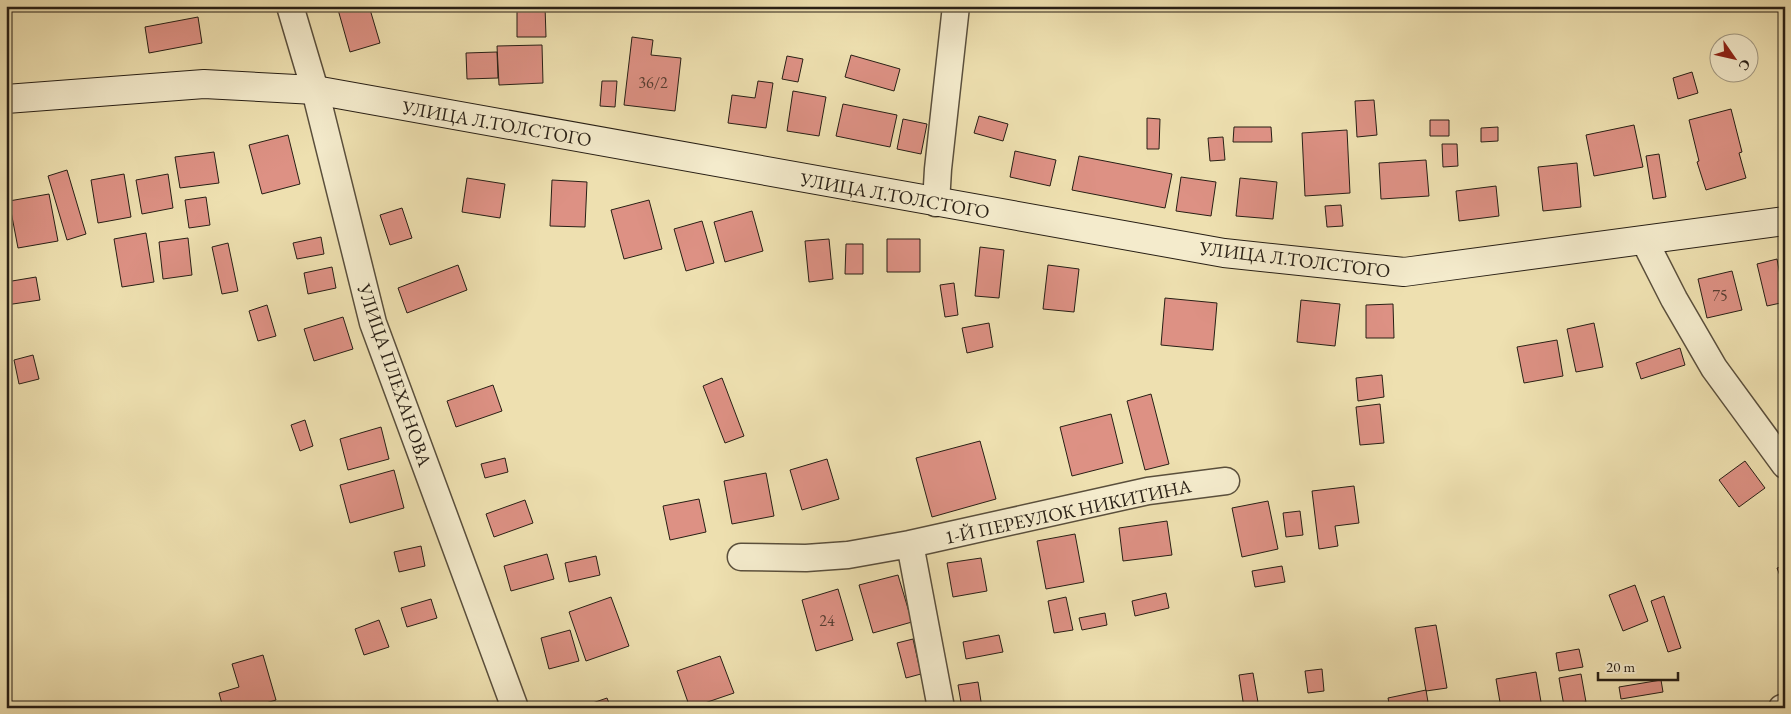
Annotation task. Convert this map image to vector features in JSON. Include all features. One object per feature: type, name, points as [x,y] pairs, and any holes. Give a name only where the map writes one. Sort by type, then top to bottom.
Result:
[{"type":"street","name":"УЛИЦА ПЛЕХАНОВА","points":[[290,6],[315,90],[373,323],[515,708]]},
{"type":"street","points":[[936,203],[956,6]]},
{"type":"street","name":"УЛИЦА Л.ТОЛСТОГО","points":[[6,100],[204,84],[315,90],[936,203],[1224,253],[1404,272],[1785,221]]},
{"type":"street","points":[[1644,240],[1674,299],[1714,368],[1785,465]]},
{"type":"street","name":"1-Й ПЕРЕУЛОК НИКИТИНА","points":[[741,557],[806,558],[848,554],[910,544],[1148,491],[1226,481]]},
{"type":"street","points":[[910,544],[942,708]]},
{"type":"building","points":[[337,6],[369,6],[380,43],[350,52]]},
{"type":"building","points":[[517,6],[545,6],[546,37],[517,37]]},
{"type":"building","points":[[198,17],[202,43],[149,53],[145,27]]},
{"type":"building","points":[[632,37],[653,40],[651,55],[681,58],[675,111],[624,105]]},
{"type":"building","points":[[542,45],[543,83],[499,85],[497,46]]},
{"type":"building","points":[[497,52],[498,78],[467,79],[466,53]]},
{"type":"building","points":[[851,55],[900,69],[894,91],[845,77]]},
{"type":"building","points":[[787,56],[803,59],[798,82],[782,79]]},
{"type":"building","points":[[1692,72],[1698,93],[1678,99],[1673,78]]},
{"type":"building","points":[[602,81],[617,81],[615,107],[600,106]]},
{"type":"building","points":[[758,81],[773,83],[766,128],[728,123],[732,95],[755,98]]},
{"type":"building","points":[[793,91],[826,97],[819,136],[787,131]]},
{"type":"building","points":[[1374,100],[1377,135],[1357,137],[1355,101]]},
{"type":"building","points":[[843,104],[897,115],[890,147],[836,136]]},
{"type":"building","points":[[1731,109],[1742,152],[1739,153],[1746,178],[1706,190],[1697,162],[1699,161],[1689,120]]},
{"type":"building","points":[[979,116],[1008,124],[1003,141],[974,133]]},
{"type":"building","points":[[1147,118],[1160,119],[1159,149],[1147,149]]},
{"type":"building","points":[[903,119],[927,124],[921,154],[897,149]]},
{"type":"building","points":[[1430,120],[1449,120],[1449,136],[1430,136]]},
{"type":"building","points":[[1634,125],[1643,167],[1594,176],[1586,135]]},
{"type":"building","points":[[1234,127],[1271,127],[1272,142],[1233,142]]},
{"type":"building","points":[[1498,127],[1498,141],[1481,142],[1481,128]]},
{"type":"building","points":[[1347,130],[1350,193],[1305,196],[1302,133]]},
{"type":"building","points":[[288,135],[300,184],[262,194],[249,145]]},
{"type":"building","points":[[1223,137],[1225,160],[1210,161],[1208,138]]},
{"type":"building","points":[[1442,144],[1457,144],[1458,166],[1443,167]]},
{"type":"building","points":[[1015,151],[1056,160],[1050,186],[1010,177]]},
{"type":"building","points":[[214,152],[219,183],[180,188],[175,157]]},
{"type":"building","points":[[1659,154],[1666,197],[1653,199],[1646,156]]},
{"type":"building","points":[[1079,156],[1172,174],[1165,208],[1072,190]]},
{"type":"building","points":[[1426,160],[1429,196],[1381,199],[1379,163]]},
{"type":"building","points":[[1577,163],[1581,207],[1543,211],[1538,167]]},
{"type":"building","points":[[67,170],[86,234],[67,240],[48,176]]},
{"type":"building","points":[[124,174],[131,217],[98,223],[91,180]]},
{"type":"building","points":[[168,174],[173,208],[142,214],[136,180]]},
{"type":"building","points":[[1181,177],[1216,182],[1211,216],[1176,211]]},
{"type":"building","points":[[467,178],[505,184],[500,218],[462,212]]},
{"type":"building","points":[[1240,178],[1277,182],[1273,219],[1236,216]]},
{"type":"building","points":[[552,180],[587,182],[585,227],[550,226]]},
{"type":"building","points":[[1496,186],[1499,216],[1459,221],[1456,191]]},
{"type":"building","points":[[49,194],[58,241],[18,248],[9,201]]},
{"type":"building","points":[[206,197],[210,225],[189,228],[185,200]]},
{"type":"building","points":[[649,200],[662,249],[624,259],[611,210]]},
{"type":"building","points":[[1341,205],[1343,226],[1327,227],[1325,206]]},
{"type":"building","points":[[402,208],[412,238],[390,245],[380,215]]},
{"type":"building","points":[[752,211],[763,251],[725,262],[714,222]]},
{"type":"building","points":[[702,221],[714,263],[686,271],[674,229]]},
{"type":"building","points":[[146,233],[154,282],[122,287],[114,239]]},
{"type":"building","points":[[321,237],[324,254],[297,259],[293,243]]},
{"type":"building","points":[[188,238],[192,275],[163,279],[159,242]]},
{"type":"building","points":[[829,239],[833,279],[809,282],[805,241]]},
{"type":"building","points":[[887,239],[920,239],[920,272],[887,272]]},
{"type":"building","points":[[228,243],[238,291],[222,294],[212,247]]},
{"type":"building","points":[[846,244],[863,244],[863,274],[845,274]]},
{"type":"building","points":[[980,247],[1004,250],[999,298],[975,296]]},
{"type":"building","points":[[1777,259],[1785,302],[1767,306],[1757,264]]},
{"type":"building","points":[[458,265],[467,290],[407,313],[398,288]]},
{"type":"building","points":[[1048,265],[1079,269],[1074,312],[1043,309]]},
{"type":"building","points":[[332,267],[336,288],[308,294],[304,273]]},
{"type":"building","points":[[1732,271],[1742,310],[1707,318],[1698,279]]},
{"type":"building","points":[[36,277],[40,300],[6,305],[6,282]]},
{"type":"building","points":[[954,283],[958,315],[945,317],[940,285]]},
{"type":"building","points":[[1165,298],[1217,303],[1213,350],[1161,345]]},
{"type":"building","points":[[1301,300],[1340,304],[1335,346],[1297,342]]},
{"type":"building","points":[[1393,304],[1394,338],[1366,338],[1366,305]]},
{"type":"building","points":[[267,305],[276,336],[258,341],[249,311]]},
{"type":"building","points":[[343,317],[353,349],[314,361],[304,329]]},
{"type":"building","points":[[989,323],[993,347],[967,353],[962,328]]},
{"type":"building","points":[[1594,323],[1603,367],[1576,372],[1567,329]]},
{"type":"building","points":[[1557,340],[1563,376],[1524,383],[1517,347]]},
{"type":"building","points":[[1680,348],[1685,365],[1641,379],[1636,363]]},
{"type":"building","points":[[33,355],[39,379],[19,384],[14,360]]},
{"type":"building","points":[[1382,375],[1384,397],[1358,401],[1356,378]]},
{"type":"building","points":[[722,378],[744,436],[725,443],[703,386]]},
{"type":"building","points":[[493,385],[502,411],[456,427],[447,401]]},
{"type":"building","points":[[1151,394],[1169,464],[1145,470],[1127,401]]},
{"type":"building","points":[[1380,404],[1384,443],[1360,445],[1356,407]]},
{"type":"building","points":[[1111,414],[1123,463],[1072,476],[1060,427]]},
{"type":"building","points":[[305,420],[313,446],[300,451],[291,425]]},
{"type":"building","points":[[381,427],[389,459],[348,470],[340,439]]},
{"type":"building","points":[[980,441],[996,499],[932,517],[916,458]]},
{"type":"building","points":[[505,458],[508,472],[485,478],[481,464]]},
{"type":"building","points":[[827,459],[839,499],[802,510],[790,470]]},
{"type":"building","points":[[1745,461],[1765,488],[1739,507],[1719,480]]},
{"type":"building","points":[[394,470],[404,508],[350,523],[340,485]]},
{"type":"building","points":[[766,473],[774,516],[732,524],[724,481]]},
{"type":"building","points":[[1354,486],[1359,523],[1335,526],[1338,546],[1319,549],[1312,491]]},
{"type":"building","points":[[699,499],[706,532],[670,540],[663,506]]},
{"type":"building","points":[[525,500],[533,523],[494,537],[486,514]]},
{"type":"building","points":[[1268,501],[1278,549],[1242,557],[1232,508]]},
{"type":"building","points":[[1300,511],[1303,535],[1286,537],[1283,513]]},
{"type":"building","points":[[1167,521],[1172,555],[1123,561],[1119,528]]},
{"type":"building","points":[[1075,534],[1084,582],[1046,589],[1037,541]]},
{"type":"building","points":[[421,546],[425,566],[399,572],[394,552]]},
{"type":"building","points":[[547,554],[554,579],[511,591],[504,566]]},
{"type":"building","points":[[596,556],[600,575],[569,582],[565,563]]},
{"type":"building","points":[[981,558],[987,591],[953,597],[947,563]]},
{"type":"building","points":[[1282,566],[1285,582],[1255,587],[1252,571]]},
{"type":"building","points":[[1785,566],[1785,586],[1784,586],[1777,568]]},
{"type":"building","points":[[898,575],[912,622],[873,633],[859,585]]},
{"type":"building","points":[[1635,585],[1648,621],[1623,631],[1609,595]]},
{"type":"building","points":[[838,589],[853,640],[816,651],[802,600]]},
{"type":"building","points":[[1166,593],[1169,608],[1135,616],[1132,601]]},
{"type":"building","points":[[1664,596],[1681,648],[1668,652],[1651,601]]},
{"type":"building","points":[[611,597],[629,646],[586,661],[569,612]]},
{"type":"building","points":[[1066,597],[1073,630],[1054,633],[1048,601]]},
{"type":"building","points":[[431,599],[437,618],[407,627],[401,608]]},
{"type":"building","points":[[1105,613],[1107,625],[1082,630],[1079,618]]},
{"type":"building","points":[[379,620],[389,647],[364,655],[355,629]]},
{"type":"building","points":[[1436,625],[1447,688],[1426,691],[1415,628]]},
{"type":"building","points":[[570,630],[579,661],[549,669],[541,638]]},
{"type":"building","points":[[999,635],[1003,652],[966,659],[963,642]]},
{"type":"building","points":[[913,639],[921,674],[906,678],[897,643]]},
{"type":"building","points":[[1579,649],[1583,667],[1559,671],[1556,653]]},
{"type":"building","points":[[263,655],[276,700],[249,708],[223,708],[219,693],[239,687],[232,664]]},
{"type":"building","points":[[720,656],[734,693],[690,708],[677,671]]},
{"type":"building","points":[[1322,669],[1324,691],[1308,693],[1305,671]]},
{"type":"building","points":[[1536,672],[1542,708],[1501,708],[1496,679]]},
{"type":"building","points":[[1253,673],[1259,708],[1244,708],[1239,675]]},
{"type":"building","points":[[1581,674],[1586,702],[1564,706],[1559,678]]},
{"type":"building","points":[[1661,680],[1663,692],[1621,699],[1619,687]]},
{"type":"building","points":[[978,682],[982,708],[962,708],[958,685]]},
{"type":"building","points":[[1426,690],[1429,708],[1390,708],[1388,698]]},
{"type":"building","points":[[607,698],[611,708],[578,708]]},
{"type":"building","points":[[898,704],[899,708],[886,708]]},
{"type":"building","points":[[1379,704],[1379,708],[1355,708]]}]
